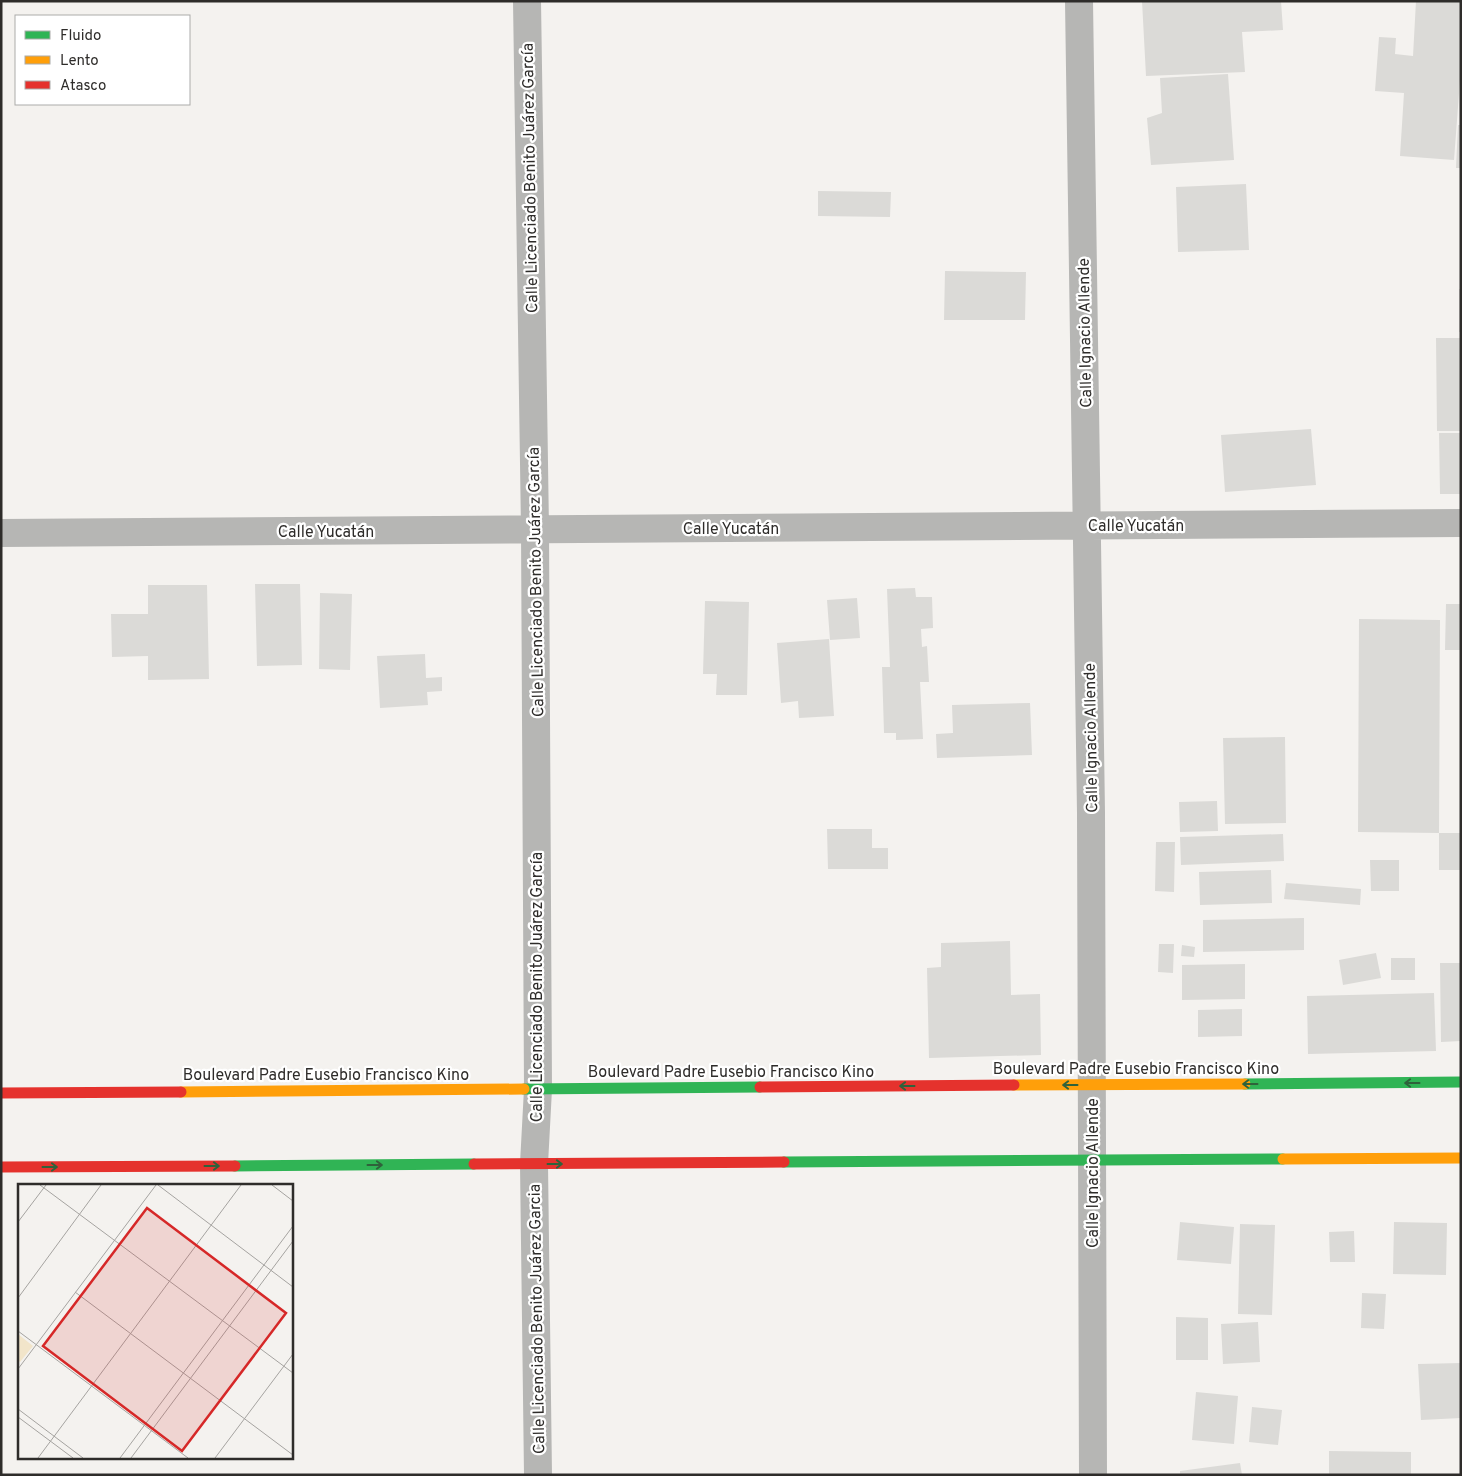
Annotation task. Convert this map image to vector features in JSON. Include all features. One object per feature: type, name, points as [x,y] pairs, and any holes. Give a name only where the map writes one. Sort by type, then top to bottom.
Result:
[{"type":"street","name":"Calle Licenciado Benito Juárez García","points":[[527,1],[535,529],[538,1089],[534,1164]]},
{"type":"street","name":"Calle Ignacio Allende","points":[[1079,1],[1091,813],[1093,1475]]},
{"type":"street","name":"Calle Yucatán","points":[[1,533],[1461,523]]},
{"type":"street","name":"Boulevard Padre Eusebio Francisco Kino","points":[[1,1093],[1461,1082]]},
{"type":"street","points":[[1,1167],[1461,1158]]},
{"type":"street","name":"Calle Licenciado Benito Juárez Garcia","points":[[534,1164],[538,1475]]},
{"type":"building","points":[[1142,1],[1281,1],[1283,30],[1242,32],[1245,72],[1146,76]]},
{"type":"building","points":[[1416,1],[1461,1],[1461,67],[1454,160],[1400,156],[1404,93],[1375,91],[1379,37],[1396,38],[1395,54],[1413,56]]},
{"type":"building","points":[[1228,74],[1234,160],[1151,165],[1147,118],[1162,113],[1160,78]]},
{"type":"building","points":[[1458,125],[1461,125],[1461,168],[1456,168]]},
{"type":"building","points":[[1246,184],[1249,250],[1178,252],[1176,187]]},
{"type":"building","points":[[818,191],[891,192],[890,217],[818,216]]},
{"type":"building","points":[[945,271],[1026,272],[1025,320],[944,320]]},
{"type":"building","points":[[1459,289],[1461,289],[1461,332],[1459,332]]},
{"type":"building","points":[[1436,338],[1461,338],[1461,431],[1437,431]]},
{"type":"building","points":[[1311,429],[1316,485],[1225,492],[1221,435]]},
{"type":"building","points":[[1439,433],[1461,433],[1461,494],[1440,494]]},
{"type":"building","points":[[255,584],[300,584],[302,665],[257,666]]},
{"type":"building","points":[[148,585],[207,585],[209,679],[148,680],[148,656],[112,657],[111,614],[148,614]]},
{"type":"building","points":[[915,588],[916,597],[932,597],[933,628],[921,629],[922,647],[927,646],[929,682],[920,682],[923,739],[896,740],[896,733],[884,733],[882,667],[890,667],[887,589]]},
{"type":"building","points":[[320,593],[352,594],[350,670],[319,669]]},
{"type":"building","points":[[857,598],[860,638],[830,640],[827,600]]},
{"type":"building","points":[[705,601],[749,602],[747,695],[716,695],[717,674],[703,674]]},
{"type":"building","points":[[1446,604],[1461,604],[1461,650],[1445,650]]},
{"type":"building","points":[[1359,619],[1440,620],[1439,833],[1358,832]]},
{"type":"building","points":[[829,639],[834,716],[799,718],[798,701],[781,703],[777,643]]},
{"type":"building","points":[[425,654],[426,678],[442,677],[442,691],[427,692],[428,705],[380,708],[377,656]]},
{"type":"building","points":[[1030,703],[1032,755],[937,758],[936,734],[953,733],[952,705]]},
{"type":"building","points":[[1285,737],[1286,823],[1225,824],[1223,738]]},
{"type":"building","points":[[1217,801],[1218,831],[1180,832],[1179,802]]},
{"type":"building","points":[[827,829],[872,829],[872,848],[888,848],[888,869],[828,869]]},
{"type":"building","points":[[1439,833],[1461,833],[1461,870],[1439,870]]},
{"type":"building","points":[[1283,834],[1284,861],[1181,865],[1180,837]]},
{"type":"building","points":[[1156,842],[1175,842],[1174,892],[1155,891]]},
{"type":"building","points":[[1370,860],[1399,860],[1399,891],[1371,891]]},
{"type":"building","points":[[1271,870],[1272,903],[1200,905],[1199,872]]},
{"type":"building","points":[[1286,883],[1361,889],[1360,905],[1284,899]]},
{"type":"building","points":[[1304,918],[1304,950],[1203,952],[1203,920]]},
{"type":"building","points":[[1010,941],[1011,995],[1040,994],[1041,1055],[929,1058],[927,968],[941,967],[941,943]]},
{"type":"building","points":[[1159,944],[1174,944],[1173,973],[1158,972]]},
{"type":"building","points":[[1182,945],[1195,947],[1194,957],[1181,956]]},
{"type":"building","points":[[1376,953],[1381,978],[1343,985],[1339,960]]},
{"type":"building","points":[[1391,958],[1415,958],[1415,980],[1391,980]]},
{"type":"building","points":[[1440,963],[1461,963],[1461,1041],[1441,1042]]},
{"type":"building","points":[[1245,964],[1245,999],[1182,1000],[1182,965]]},
{"type":"building","points":[[1434,993],[1436,1051],[1308,1054],[1307,996]]},
{"type":"building","points":[[1242,1009],[1242,1036],[1198,1037],[1198,1010]]},
{"type":"building","points":[[1180,1222],[1234,1227],[1231,1264],[1177,1260]]},
{"type":"building","points":[[1394,1222],[1447,1223],[1446,1275],[1393,1274]]},
{"type":"building","points":[[1240,1224],[1275,1225],[1272,1315],[1238,1314]]},
{"type":"building","points":[[1354,1231],[1355,1262],[1330,1262],[1329,1232]]},
{"type":"building","points":[[1362,1293],[1386,1294],[1384,1329],[1361,1328]]},
{"type":"building","points":[[1176,1317],[1208,1318],[1208,1360],[1176,1360]]},
{"type":"building","points":[[1258,1322],[1260,1362],[1223,1364],[1221,1324]]},
{"type":"building","points":[[1461,1363],[1461,1418],[1421,1420],[1418,1364]]},
{"type":"building","points":[[1196,1392],[1238,1396],[1234,1444],[1192,1440]]},
{"type":"building","points":[[1252,1407],[1282,1410],[1278,1445],[1249,1442]]},
{"type":"building","points":[[1329,1451],[1411,1452],[1411,1475],[1329,1475]]},
{"type":"building","points":[[1240,1463],[1242,1475],[1180,1475],[1180,1471]]},
{"type":"traffic: fast","points":[[1245,1084],[1461,1082]]},
{"type":"traffic: fast","points":[[524,1089],[760,1087]]},
{"type":"traffic: fast","points":[[784,1162],[1283,1159]]},
{"type":"traffic: fast","points":[[235,1166],[474,1164]]},
{"type":"traffic: slow","points":[[1014,1085],[1245,1084]]},
{"type":"traffic: slow","points":[[181,1092],[524,1089]]},
{"type":"traffic: slow","points":[[1283,1159],[1461,1158]]},
{"type":"traffic: jam","points":[[760,1087],[1014,1085]]},
{"type":"traffic: jam","points":[[1,1093],[181,1092]]},
{"type":"traffic: jam","points":[[474,1164],[784,1162]]},
{"type":"traffic: jam","points":[[1,1167],[235,1166]]}]
